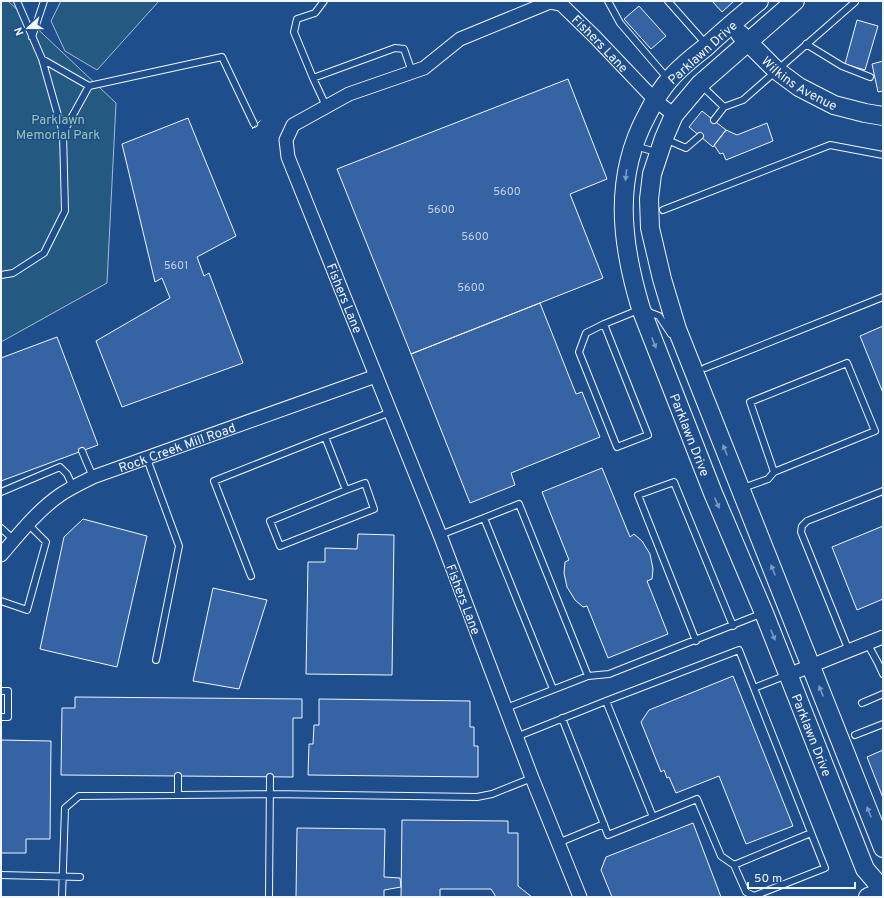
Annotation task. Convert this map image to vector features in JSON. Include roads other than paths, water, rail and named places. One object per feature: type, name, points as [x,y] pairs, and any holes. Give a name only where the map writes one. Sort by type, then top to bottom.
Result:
[{"type":"main road","name":"Parklawn Drive","points":[[758,1],[669,80],[655,100],[642,124],[633,146],[626,170],[623,207],[626,247],[633,282],[641,309],[713,493],[764,613],[865,869],[883,890]]},
{"type":"main road","name":"Parklawn Drive","points":[[795,1],[700,84],[674,115],[661,146],[652,174],[649,199],[650,228],[670,310],[688,359],[883,848]]},
{"type":"main road","name":"Wilkins Avenue","points":[[732,24],[776,70],[799,87],[834,105],[883,116]]},
{"type":"main road","points":[[868,897],[883,890]]},
{"type":"street","name":"Fishers Lane","points":[[580,897],[532,778],[440,535],[288,157],[286,140],[293,125],[326,106],[349,94],[424,68],[460,39],[550,2],[561,4],[655,100],[674,115]]},
{"type":"street","name":"Rock Creek Mill Road","points":[[1,555],[28,524],[59,496],[93,477],[376,376]]},
{"type":"street","points":[[788,675],[883,637]]},
{"type":"lane","points":[[1,275],[13,274],[44,253],[66,211],[62,133],[42,59],[17,1]]},
{"type":"lane","points":[[32,37],[44,1]]},
{"type":"lane","points":[[324,1],[315,13],[297,19],[294,32],[326,106]]},
{"type":"lane","points":[[608,1],[620,23],[669,80]]},
{"type":"lane","points":[[668,1],[707,45]]},
{"type":"lane","points":[[714,120],[724,106],[743,100],[855,2],[854,1]]},
{"type":"lane","points":[[806,44],[842,66],[870,77]]},
{"type":"lane","points":[[313,78],[396,48],[404,50],[412,72]]},
{"type":"lane","points":[[42,59],[89,86],[222,57],[254,124]]},
{"type":"lane","points":[[700,84],[724,106]]},
{"type":"lane","points":[[62,133],[89,86]]},
{"type":"lane","points":[[633,146],[686,148],[700,136]]},
{"type":"lane","points":[[663,210],[830,145],[883,155]]},
{"type":"lane","points":[[705,368],[883,297]]},
{"type":"lane","points":[[604,324],[648,434],[617,447],[579,352],[586,333],[604,324],[641,309],[660,316],[688,359]]},
{"type":"lane","points":[[741,489],[768,479],[774,472],[875,431],[847,363],[750,402],[774,472]]},
{"type":"lane","points":[[251,576],[214,481],[391,412]]},
{"type":"lane","points":[[325,437],[346,490]]},
{"type":"lane","points":[[82,451],[93,477]]},
{"type":"lane","points":[[147,459],[179,546],[156,660]]},
{"type":"lane","points":[[1,492],[60,467],[67,474],[73,487]]},
{"type":"lane","points":[[696,640],[638,495],[674,482],[732,626]]},
{"type":"lane","points":[[365,483],[374,509],[280,546],[270,521],[346,490],[365,483]]},
{"type":"lane","points":[[849,651],[801,532],[802,526],[807,521],[883,491]]},
{"type":"lane","points":[[440,535],[519,504],[588,676]]},
{"type":"lane","points":[[484,518],[553,689]]},
{"type":"lane","points":[[1,601],[27,610],[46,542],[28,524]]},
{"type":"lane","points":[[1,528],[14,540]]},
{"type":"lane","points":[[506,708],[588,676],[609,674],[764,613]]},
{"type":"lane","points":[[867,643],[883,674]]},
{"type":"lane","points":[[516,736],[562,718],[606,701],[739,650],[825,868],[754,896],[746,892],[734,865],[721,856],[697,800],[608,835],[562,718]]},
{"type":"lane","points":[[754,688],[788,675]]},
{"type":"lane","points":[[1,691],[8,691],[8,717],[1,717]]},
{"type":"lane","points":[[862,703],[883,694]]},
{"type":"lane","points":[[606,701],[653,817]]},
{"type":"lane","points":[[855,735],[883,724]]},
{"type":"lane","points":[[178,776],[178,794]]},
{"type":"lane","points":[[269,897],[270,777]]},
{"type":"lane","points":[[62,897],[66,808],[79,796],[270,794],[477,798],[492,794],[532,778]]},
{"type":"lane","points":[[558,843],[604,824]]},
{"type":"lane","points":[[734,865],[811,833]]},
{"type":"lane","points":[[1,875],[80,877]]},
{"type":"park label","name":"Parklawn Memorial Park","points":[[58,126]]}]
